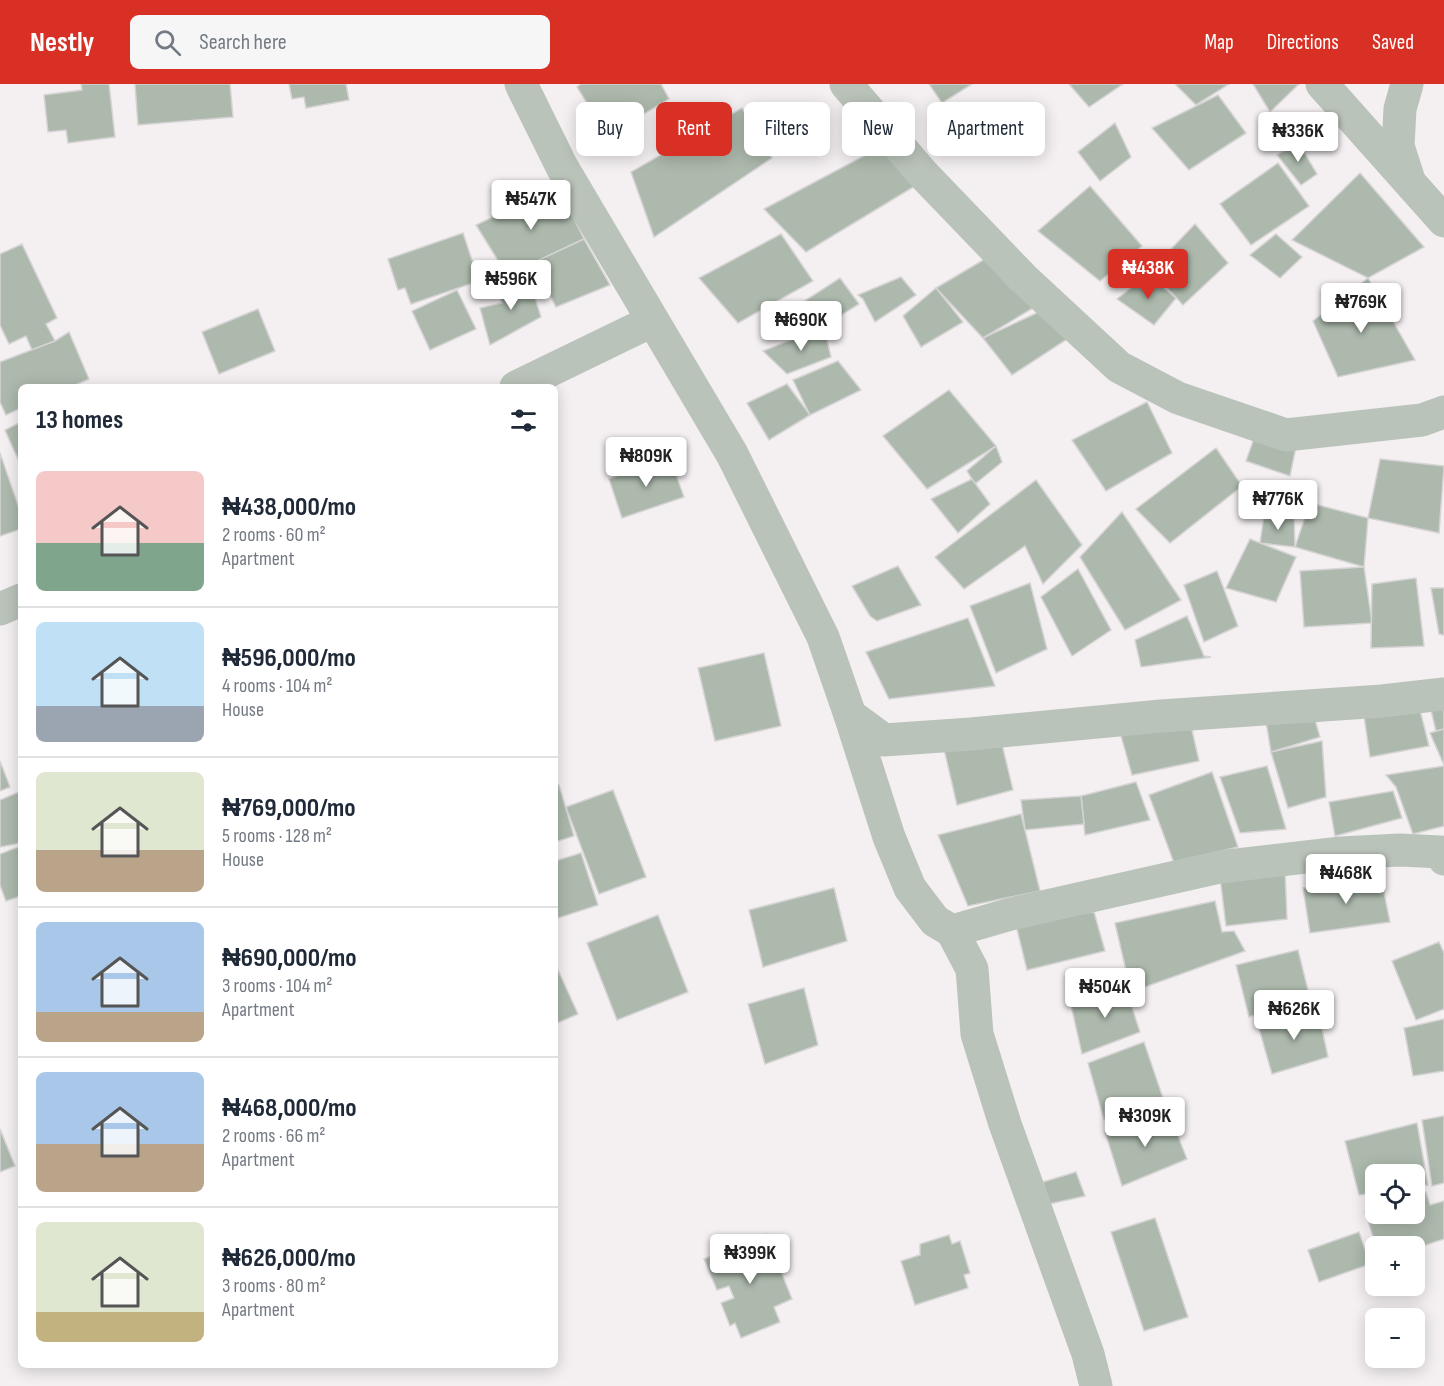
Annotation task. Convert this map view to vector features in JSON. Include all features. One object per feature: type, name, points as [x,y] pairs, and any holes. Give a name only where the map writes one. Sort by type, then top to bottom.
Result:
[{"type":"street","points":[[520,84],[562,167],[732,454],[823,637],[889,837],[910,888],[935,921],[952,931],[972,969],[977,1034],[1005,1124],[1088,1354],[1096,1386]]},
{"type":"street","points":[[846,84],[923,174],[1023,278],[1119,367],[1178,398],[1286,435],[1422,420],[1444,412]]},
{"type":"street","points":[[1322,84],[1444,221]]},
{"type":"street","points":[[1407,84],[1400,109],[1398,146],[1411,185]]},
{"type":"street","points":[[522,384],[652,321]]},
{"type":"street","points":[[0,609],[18,601]]},
{"type":"street","points":[[850,715],[884,740],[1161,716],[1382,701],[1444,694]]},
{"type":"street","points":[[952,931],[1011,914],[1220,867],[1341,853],[1400,850],[1441,852],[1444,860]]},
{"type":"building","points":[[81,84],[109,84],[115,137],[68,143],[66,130],[48,132],[44,95],[82,90]]},
{"type":"building","points":[[135,84],[230,84],[233,117],[138,125]]},
{"type":"building","points":[[289,84],[346,84],[349,100],[306,108],[304,97],[292,99]]},
{"type":"building","points":[[581,84],[661,84],[669,99],[656,102],[656,107],[644,114],[644,102],[586,102],[577,87]]},
{"type":"building","points":[[929,84],[972,84],[944,102]]},
{"type":"building","points":[[1069,84],[1123,84],[1089,107]]},
{"type":"building","points":[[1177,84],[1229,84],[1196,105]]},
{"type":"building","points":[[1253,84],[1299,84],[1270,112]]},
{"type":"building","points":[[1218,95],[1246,133],[1189,170],[1152,128]]},
{"type":"building","points":[[742,108],[744,111],[744,156],[771,156],[772,158],[654,237],[631,172],[659,156],[732,156],[732,114]]},
{"type":"building","points":[[1115,123],[1131,157],[1100,181],[1078,152]]},
{"type":"building","points":[[1298,142],[1317,174],[1301,185],[1277,155]]},
{"type":"building","points":[[864,156],[898,156],[915,186],[806,252],[764,209]]},
{"type":"building","points":[[1278,163],[1309,206],[1251,245],[1220,204]]},
{"type":"building","points":[[1360,173],[1424,247],[1368,278],[1292,240]]},
{"type":"building","points":[[558,186],[584,239],[507,275],[476,225]]},
{"type":"building","points":[[1090,186],[1142,246],[1100,281],[1038,231]]},
{"type":"building","points":[[1195,224],[1228,263],[1183,305],[1151,270]]},
{"type":"building","points":[[463,233],[479,281],[411,304],[405,288],[398,290],[388,259]]},
{"type":"building","points":[[781,234],[813,281],[738,323],[699,278]]},
{"type":"building","points":[[1276,234],[1302,257],[1280,278],[1250,255]]},
{"type":"building","points":[[584,239],[610,285],[556,307],[533,263]]},
{"type":"building","points":[[22,244],[57,318],[46,324],[55,341],[32,350],[26,336],[9,344],[0,325],[0,254]]},
{"type":"building","points":[[990,256],[1038,305],[983,338],[936,288]]},
{"type":"building","points":[[1148,275],[1176,298],[1154,325],[1117,299]]},
{"type":"building","points":[[901,277],[916,295],[875,322],[863,299],[858,295]]},
{"type":"building","points":[[840,278],[859,304],[817,330],[800,304]]},
{"type":"building","points":[[1368,278],[1415,360],[1338,377],[1313,321]]},
{"type":"building","points":[[529,279],[541,317],[490,345],[480,308],[502,303],[496,288]]},
{"type":"building","points":[[936,288],[963,322],[921,347],[903,316]]},
{"type":"building","points":[[457,290],[476,329],[430,350],[412,311]]},
{"type":"building","points":[[258,309],[275,351],[219,374],[202,332]]},
{"type":"building","points":[[1041,311],[1072,336],[1012,375],[983,338]]},
{"type":"building","points":[[824,327],[831,357],[787,374],[763,351]]},
{"type":"building","points":[[69,332],[89,379],[78,384],[18,384],[18,409],[6,415],[0,402],[0,362],[55,341]]},
{"type":"building","points":[[838,361],[861,390],[810,415],[793,380]]},
{"type":"building","points":[[787,384],[810,415],[769,440],[747,403]]},
{"type":"building","points":[[949,390],[996,446],[927,489],[883,436]]},
{"type":"building","points":[[1147,402],[1172,453],[1106,491],[1072,440]]},
{"type":"building","points":[[18,424],[18,459],[5,430]]},
{"type":"building","points":[[1257,430],[1297,442],[1290,476],[1246,461]]},
{"type":"building","points":[[996,446],[1002,462],[975,484],[967,471]]},
{"type":"building","points":[[1216,448],[1242,486],[1170,543],[1136,509]]},
{"type":"building","points":[[0,453],[18,505],[18,530],[0,536]]},
{"type":"building","points":[[670,458],[684,497],[622,518],[609,479]]},
{"type":"building","points":[[1380,459],[1444,466],[1439,533],[1368,518]]},
{"type":"building","points":[[972,479],[990,504],[958,533],[931,499]]},
{"type":"building","points":[[1036,480],[1082,545],[1043,584],[1025,546],[964,589],[935,557]]},
{"type":"building","points":[[1310,503],[1368,518],[1364,567],[1295,547]]},
{"type":"building","points":[[1122,512],[1181,600],[1125,630],[1080,557]]},
{"type":"building","points":[[1264,516],[1294,517],[1295,547],[1260,543]]},
{"type":"building","points":[[1250,539],[1296,557],[1276,602],[1226,588]]},
{"type":"building","points":[[898,566],[921,605],[877,621],[870,616],[852,586]]},
{"type":"building","points":[[1364,567],[1372,623],[1304,627],[1300,571]]},
{"type":"building","points":[[1078,569],[1111,630],[1072,656],[1041,597]]},
{"type":"building","points":[[1217,571],[1238,626],[1204,642],[1184,585]]},
{"type":"building","points":[[1416,578],[1424,646],[1371,648],[1372,584]]},
{"type":"building","points":[[1030,583],[1047,649],[996,673],[970,606]]},
{"type":"building","points":[[1431,588],[1444,588],[1444,635],[1439,634]]},
{"type":"building","points":[[1187,616],[1204,656],[1211,657],[1141,667],[1135,640]]},
{"type":"building","points":[[968,618],[995,686],[889,699],[866,652]]},
{"type":"building","points":[[764,653],[781,726],[715,741],[698,668]]},
{"type":"building","points":[[1444,680],[1444,729],[1436,731],[1424,681]]},
{"type":"building","points":[[1308,696],[1320,737],[1271,752],[1264,709]]},
{"type":"building","points":[[1419,706],[1429,746],[1370,757],[1363,709]]},
{"type":"building","points":[[1190,721],[1199,761],[1132,775],[1118,725]]},
{"type":"building","points":[[1444,729],[1444,765],[1430,733]]},
{"type":"building","points":[[999,732],[1013,790],[957,805],[941,736]]},
{"type":"building","points":[[1322,741],[1326,797],[1288,808],[1271,752]]},
{"type":"building","points":[[0,761],[10,787],[0,791]]},
{"type":"building","points":[[1267,766],[1286,829],[1240,833],[1220,777]]},
{"type":"building","points":[[1444,766],[1444,826],[1413,834],[1396,787],[1386,775]]},
{"type":"building","points":[[1212,772],[1238,847],[1174,863],[1149,795]]},
{"type":"building","points":[[1136,782],[1150,820],[1085,835],[1081,796]]},
{"type":"building","points":[[558,785],[574,836],[558,841]]},
{"type":"building","points":[[613,790],[646,877],[599,894],[566,807]]},
{"type":"building","points":[[1393,791],[1402,818],[1335,836],[1329,802]]},
{"type":"building","points":[[18,792],[18,844],[0,847],[0,800]]},
{"type":"building","points":[[1081,796],[1084,824],[1025,830],[1021,800]]},
{"type":"building","points":[[1021,814],[1040,891],[968,906],[938,835]]},
{"type":"building","points":[[18,847],[18,897],[6,901],[0,885],[0,854]]},
{"type":"building","points":[[581,853],[598,905],[558,918],[558,860]]},
{"type":"building","points":[[1285,870],[1287,919],[1226,926],[1220,877]]},
{"type":"building","points":[[1381,878],[1390,922],[1310,933],[1303,888]]},
{"type":"building","points":[[834,888],[847,941],[763,967],[749,910]]},
{"type":"building","points":[[1215,901],[1222,932],[1234,931],[1245,951],[1131,992],[1115,923]]},
{"type":"building","points":[[1094,912],[1105,951],[1027,970],[1015,921]]},
{"type":"building","points":[[658,915],[688,992],[617,1020],[587,943]]},
{"type":"building","points":[[1439,942],[1444,953],[1444,1009],[1416,1020],[1392,961]]},
{"type":"building","points":[[1298,950],[1309,994],[1249,1017],[1236,965]]},
{"type":"building","points":[[558,970],[578,1014],[558,1023]]},
{"type":"building","points":[[1124,983],[1140,1032],[1082,1054],[1071,1005]]},
{"type":"building","points":[[804,988],[818,1045],[765,1064],[748,1004]]},
{"type":"building","points":[[1318,1010],[1328,1057],[1272,1074],[1258,1025]]},
{"type":"building","points":[[1444,1019],[1444,1071],[1413,1076],[1404,1028]]},
{"type":"building","points":[[1144,1042],[1165,1104],[1104,1120],[1088,1063]]},
{"type":"building","points":[[1169,1113],[1187,1159],[1122,1186],[1105,1132]]},
{"type":"building","points":[[1444,1116],[1444,1183],[1432,1186],[1422,1120]]},
{"type":"building","points":[[1417,1123],[1424,1164],[1365,1164],[1365,1194],[1359,1195],[1345,1141]]},
{"type":"building","points":[[0,1129],[15,1166],[0,1172]]},
{"type":"building","points":[[1425,1168],[1428,1185],[1425,1185]]},
{"type":"building","points":[[1076,1172],[1085,1196],[1049,1204],[1043,1182]]},
{"type":"building","points":[[1425,1192],[1430,1205],[1444,1201],[1444,1239],[1425,1245],[1425,1236],[1373,1236],[1369,1224],[1425,1224]]},
{"type":"building","points":[[1155,1218],[1188,1317],[1144,1331],[1111,1232]]},
{"type":"building","points":[[1359,1232],[1365,1249],[1365,1266],[1319,1282],[1308,1250]]},
{"type":"building","points":[[766,1234],[792,1299],[774,1307],[780,1322],[741,1338],[735,1323],[730,1326],[721,1303],[734,1298],[729,1286],[717,1290],[704,1259]]},
{"type":"building","points":[[949,1235],[952,1244],[960,1241],[970,1273],[964,1275],[968,1288],[915,1305],[901,1261],[920,1255],[920,1244]]}]
